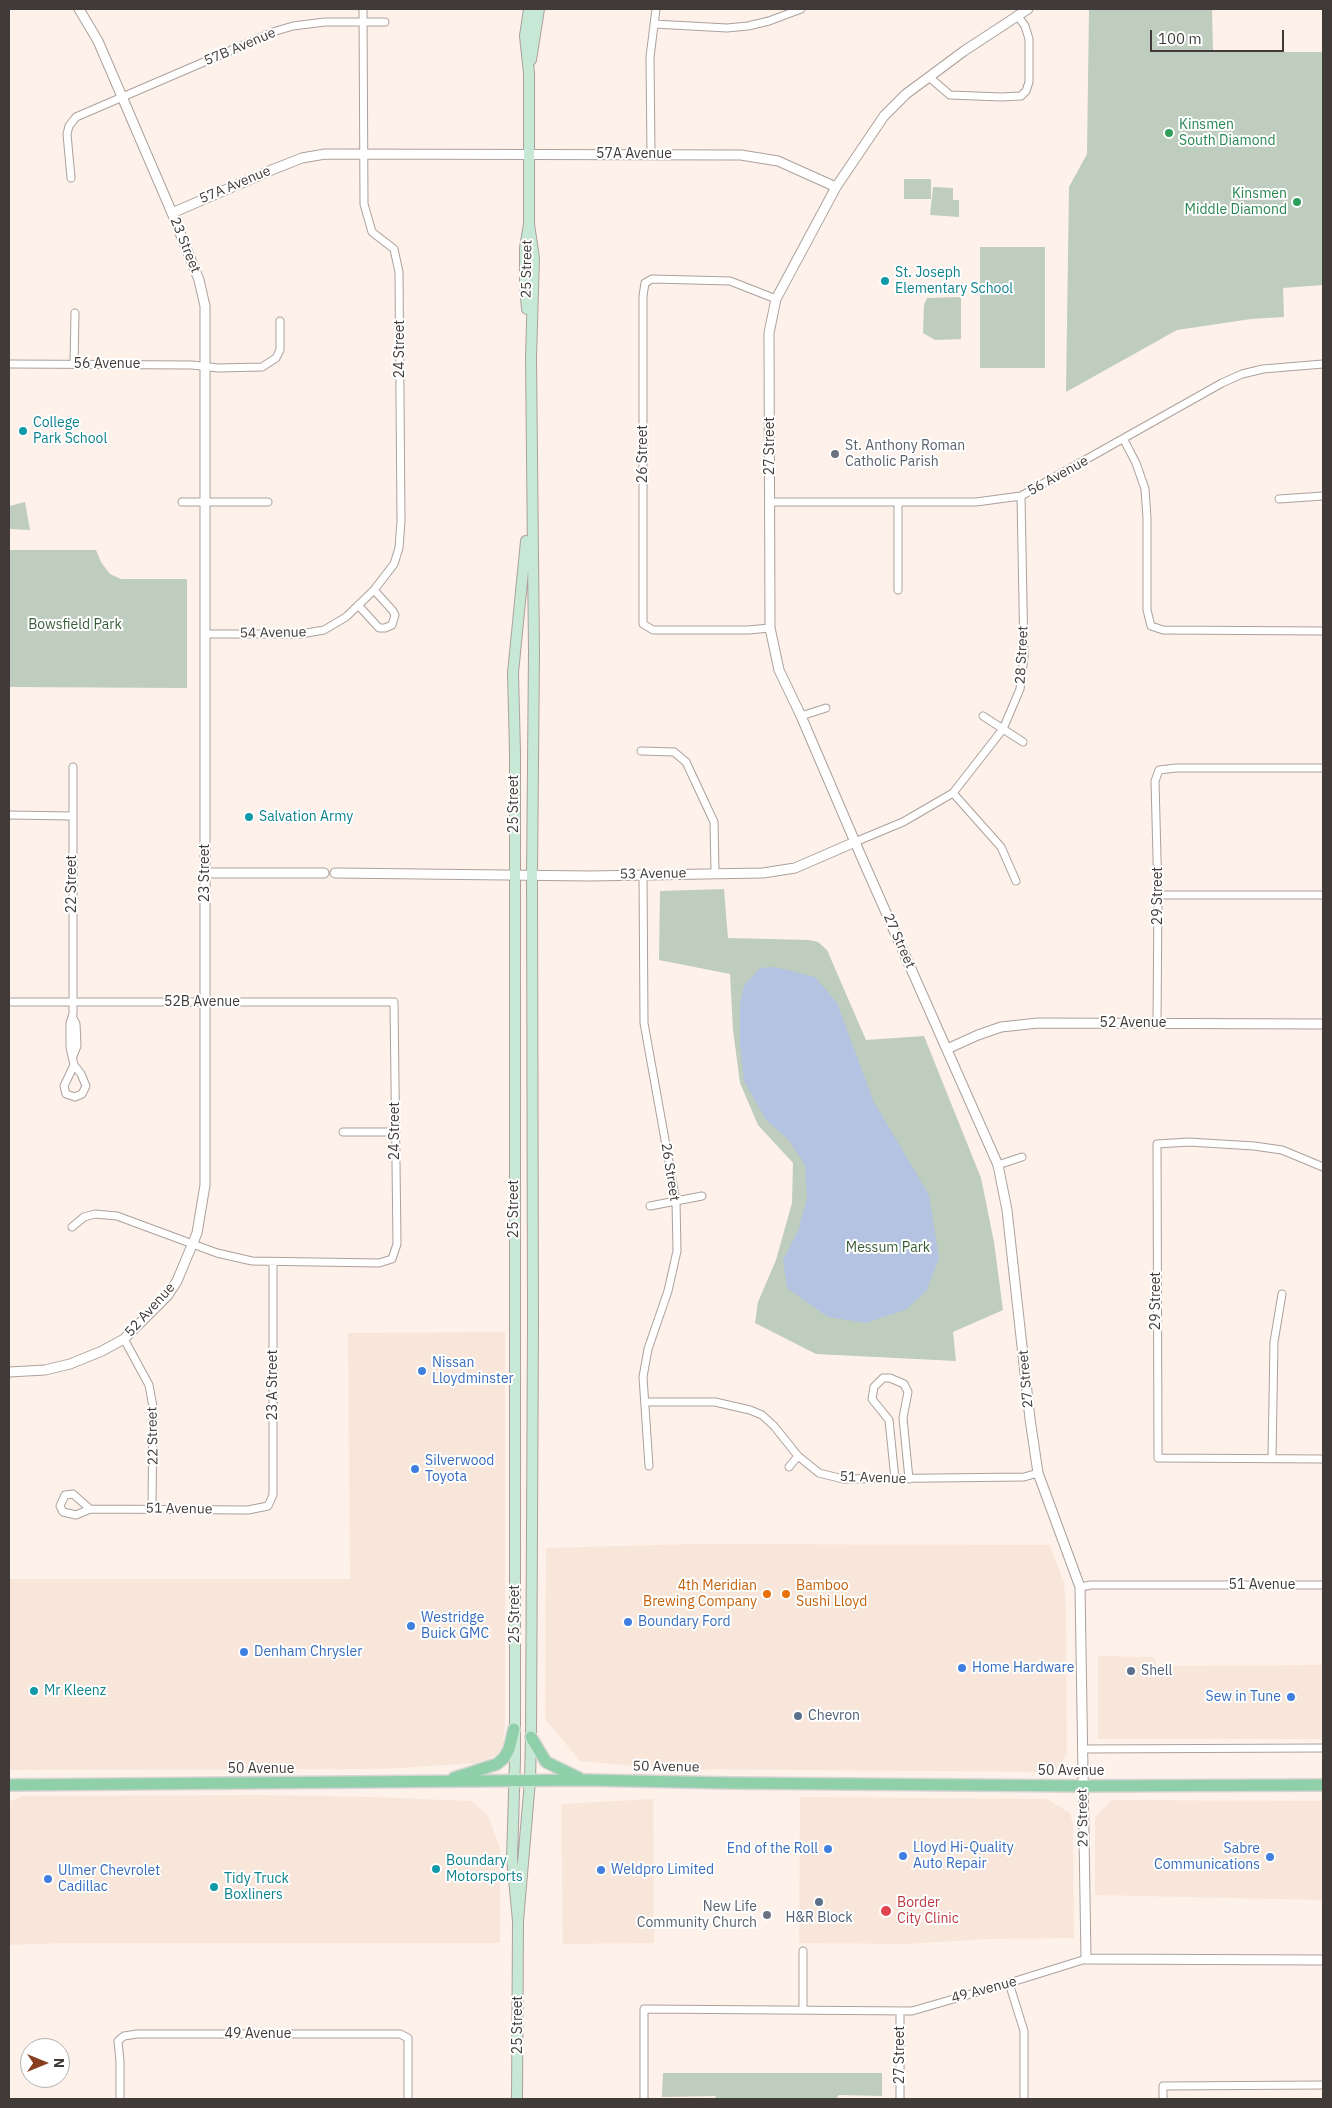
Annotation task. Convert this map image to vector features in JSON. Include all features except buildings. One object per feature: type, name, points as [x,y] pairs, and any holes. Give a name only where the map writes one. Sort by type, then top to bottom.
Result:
[{"type":"main road","points":[[529,9],[525,36],[529,73]]},
{"type":"main road","points":[[529,73],[539,9]]},
{"type":"main road","name":"25 Street","points":[[517,2099],[518,1921],[530,1781],[531,1737],[534,645],[530,357],[525,284],[525,248],[529,224],[529,73]]},
{"type":"main road","name":"25 Street","points":[[518,1921],[512,1858],[514,1781],[513,673],[531,498]]},
{"type":"main road","points":[[443,1782],[497,1764],[504,1758],[509,1749],[514,1729]]},
{"type":"main road","points":[[531,1737],[546,1762],[585,1780]]},
{"type":"main road","name":"50 Avenue","points":[[9,1785],[585,1780],[731,1784],[1323,1785]]},
{"type":"street","name":"23 Street","points":[[79,9],[98,42],[172,213],[202,292],[205,306],[205,1185],[200,1225],[194,1244]]},
{"type":"street","name":"24 Street","points":[[363,9],[364,204],[372,232],[394,249],[399,272],[401,521],[397,556]]},
{"type":"street","points":[[651,154],[650,57],[656,9]]},
{"type":"street","points":[[654,24],[727,28],[748,26],[770,22],[801,9]]},
{"type":"street","points":[[836,186],[884,116],[906,94],[1028,9]]},
{"type":"street","points":[[929,77],[950,95],[1001,98],[1021,96],[1026,91],[1029,82],[1028,39],[1025,26],[1018,15]]},
{"type":"street","name":"57B Avenue","points":[[71,178],[67,134],[69,126],[76,117],[293,26],[309,22],[385,22]]},
{"type":"street","name":"57A Avenue","points":[[172,213],[302,158],[325,154],[529,153],[757,156],[778,161],[836,186]]},
{"type":"street","name":"27 Street","points":[[836,186],[776,299],[769,334],[770,628],[778,670],[801,716],[998,1165],[1008,1210],[1030,1419],[1038,1473],[1080,1588]]},
{"type":"street","name":"26 Street","points":[[770,628],[748,630],[653,630],[643,624],[643,296],[645,283],[652,279],[730,280],[776,299]]},
{"type":"street","points":[[74,364],[75,313]]},
{"type":"street","name":"56 Avenue","points":[[9,364],[252,368],[268,366],[276,358],[280,350],[280,321]]},
{"type":"street","name":"56 Avenue","points":[[770,502],[976,502],[1021,496],[1124,440],[1222,383],[1242,374],[1263,369],[1323,364]]},
{"type":"street","points":[[1124,440],[1136,463],[1145,489],[1147,518],[1147,610],[1150,626],[1163,630],[1323,631]]},
{"type":"street","name":"28 Street","points":[[953,793],[1003,729],[1020,689],[1024,657],[1021,496]]},
{"type":"street","points":[[1279,498],[1323,496]]},
{"type":"street","points":[[182,502],[268,502]]},
{"type":"street","points":[[898,503],[898,590]]},
{"type":"street","name":"54 Avenue","points":[[206,634],[312,633],[334,625],[374,590],[390,570],[397,556]]},
{"type":"street","points":[[358,605],[379,628],[392,625],[395,615],[393,611],[374,590]]},
{"type":"street","points":[[801,716],[826,708]]},
{"type":"street","points":[[983,716],[1023,742]]},
{"type":"street","points":[[641,751],[674,752],[686,762],[714,822],[715,872]]},
{"type":"street","name":"22 Street","points":[[73,767],[73,1018],[76,1024],[74,1066]]},
{"type":"street","name":"29 Street","points":[[1157,1023],[1158,895],[1156,781],[1159,770],[1176,768],[1323,768]]},
{"type":"street","points":[[953,793],[1001,847],[1016,881]]},
{"type":"street","name":"53 Avenue","points":[[336,873],[514,875],[763,873],[795,868],[903,822],[953,793]]},
{"type":"street","points":[[9,815],[72,816]]},
{"type":"street","points":[[205,874],[336,873]]},
{"type":"street","name":"26 Street","points":[[642,874],[644,1023],[676,1201],[677,1251],[668,1291],[648,1349],[643,1377],[649,1466]]},
{"type":"street","points":[[1158,895],[1323,895]]},
{"type":"street","name":"52B Avenue","points":[[9,1002],[394,1002]]},
{"type":"street","name":"24 Street","points":[[272,1262],[378,1263],[392,1259],[397,1244],[394,1132],[394,1002]]},
{"type":"street","name":"52 Avenue","points":[[947,1050],[978,1035],[1001,1028],[1038,1023],[1323,1024]]},
{"type":"street","points":[[343,1132],[394,1132]]},
{"type":"street","name":"29 Street","points":[[1272,1458],[1158,1458],[1157,1144],[1189,1142],[1254,1146],[1282,1150],[1323,1166]]},
{"type":"street","points":[[998,1165],[1022,1157]]},
{"type":"street","points":[[650,1206],[702,1196]]},
{"type":"street","points":[[72,1227],[84,1217],[96,1214],[117,1216],[234,1258],[252,1262],[272,1262]]},
{"type":"street","name":"52 Avenue","points":[[9,1372],[45,1370],[70,1364],[102,1351],[124,1339],[168,1295],[184,1268],[194,1244]]},
{"type":"street","name":"23 A Street","points":[[268,1506],[273,1495],[272,1262]]},
{"type":"street","points":[[1282,1294],[1274,1342],[1272,1458],[1323,1459]]},
{"type":"street","name":"22 Street","points":[[124,1339],[149,1385],[154,1407],[152,1509]]},
{"type":"street","points":[[895,1479],[889,1420],[872,1399],[874,1387],[883,1378],[890,1378],[904,1384],[908,1392],[903,1418],[909,1479]]},
{"type":"street","name":"51 Avenue","points":[[645,1402],[715,1402],[738,1406],[762,1415],[784,1437],[798,1456],[819,1473],[843,1479],[1027,1477],[1038,1473]]},
{"type":"street","points":[[889,1420],[903,1418]]},
{"type":"street","points":[[893,1450],[907,1447]]},
{"type":"street","points":[[789,1467],[798,1456]]},
{"type":"street","name":"51 Avenue","points":[[90,1509],[248,1510],[268,1506]]},
{"type":"street","name":"51 Avenue","points":[[1080,1588],[1091,1586],[1323,1585]]},
{"type":"street","name":"29 Street","points":[[1080,1588],[1086,1959]]},
{"type":"street","name":"50 Avenue","points":[[1082,1748],[1323,1748]]},
{"type":"street","points":[[803,1950],[803,2009]]},
{"type":"street","name":"49 Avenue","points":[[644,2099],[644,2009],[912,2011],[949,1999],[1009,1984],[1086,1959],[1323,1960]]},
{"type":"street","points":[[1009,1984],[1024,2031],[1024,2099]]},
{"type":"street","name":"27 Street","points":[[900,2011],[900,2099]]},
{"type":"street","name":"49 Avenue","points":[[120,2099],[118,2040],[124,2036],[137,2034],[400,2034],[408,2038],[408,2099]]},
{"type":"street","points":[[1163,2099],[1163,2086],[1323,2085]]},
{"type":"shaded area","points":[[505,1332],[505,1725],[502,1748],[497,1755],[477,1763],[383,1769],[9,1770],[9,1579],[350,1579],[348,1333]]},
{"type":"shaded area","points":[[694,1544],[1050,1545],[1064,1583],[1066,1608],[1067,1755],[1054,1772],[671,1769],[580,1761],[545,1719],[546,1548]]},
{"type":"shaded area","points":[[1098,1656],[1155,1657],[1156,1666],[1323,1665],[1323,1739],[1098,1739]]},
{"type":"shaded area","points":[[260,1795],[472,1801],[488,1816],[500,1848],[500,1943],[63,1943],[9,1945],[9,1802],[22,1796]]},
{"type":"shaded area","points":[[800,1797],[1047,1799],[1070,1813],[1073,1824],[1074,1938],[989,1939],[903,1944],[799,1943]]},
{"type":"shaded area","points":[[653,1799],[654,1943],[563,1944],[561,1804]]},
{"type":"shaded area","points":[[1112,1800],[1323,1801],[1323,1900],[1095,1895],[1095,1817]]},
{"type":"green space","points":[[1089,9],[1212,9],[1213,52],[1323,52],[1323,285],[1283,288],[1284,317],[1251,319],[1177,330],[1066,392],[1069,187],[1087,154]]},
{"type":"green space","points":[[904,179],[931,179],[931,199],[904,199]]},
{"type":"green space","points":[[933,187],[953,188],[953,200],[959,200],[959,217],[930,215]]},
{"type":"green space","points":[[980,247],[1045,247],[1045,368],[980,368]]},
{"type":"green space","points":[[961,297],[961,339],[935,340],[923,333],[924,305],[927,298]]},
{"type":"green space","points":[[25,502],[30,530],[9,529],[9,506]]},
{"type":"green space","name":"Bowsfield Park","points":[[9,550],[96,550],[101,562],[110,574],[121,579],[187,579],[187,688],[9,687]]},
{"type":"green space","name":"Messum Park","points":[[724,889],[728,938],[809,940],[818,942],[827,950],[866,1040],[924,1036],[981,1178],[994,1242],[1003,1310],[953,1332],[956,1361],[816,1354],[755,1323],[758,1302],[776,1260],[792,1203],[793,1163],[758,1125],[740,1083],[733,1030],[730,974],[659,960],[660,891]]},
{"type":"green space","points":[[663,2073],[882,2073],[882,2096],[839,2095],[836,2099],[717,2099],[715,2096],[662,2097]]},
{"type":"water","points":[[775,967],[815,977],[837,1003],[874,1102],[929,1195],[939,1258],[927,1290],[907,1309],[866,1323],[828,1317],[787,1288],[783,1260],[798,1231],[807,1198],[805,1165],[789,1140],[766,1120],[744,1081],[740,1044],[740,1003],[744,986],[760,968]]},
{"type":"place","name":"Kinsmen South Diamond","points":[[1169,133]]},
{"type":"place","name":"Kinsmen Middle Diamond","points":[[1297,202]]},
{"type":"place","name":"St. Joseph Elementary School","points":[[885,281]]},
{"type":"place","name":"College Park School","points":[[23,431]]},
{"type":"place","name":"St. Anthony Roman Catholic Parish","points":[[835,454]]},
{"type":"place","name":"Salvation Army","points":[[249,817]]},
{"type":"place","name":"Nissan Lloydminster","points":[[422,1371]]},
{"type":"place","name":"Silverwood Toyota","points":[[415,1469]]},
{"type":"place","name":"4th Meridian Brewing Company","points":[[767,1594]]},
{"type":"place","name":"Bamboo Sushi Lloyd","points":[[786,1594]]},
{"type":"place","name":"Boundary Ford","points":[[628,1622]]},
{"type":"place","name":"Westridge Buick GMC","points":[[411,1626]]},
{"type":"place","name":"Denham Chrysler","points":[[244,1652]]},
{"type":"place","name":"Home Hardware","points":[[962,1668]]},
{"type":"place","name":"Shell","points":[[1131,1671]]},
{"type":"place","name":"Mr Kleenz","points":[[34,1691]]},
{"type":"place","name":"Sew in Tune","points":[[1291,1697]]},
{"type":"place","name":"Chevron","points":[[798,1716]]},
{"type":"place","name":"End of the Roll","points":[[828,1849]]},
{"type":"place","name":"Lloyd Hi-Quality Auto Repair","points":[[903,1856]]},
{"type":"place","name":"Sabre Communications","points":[[1270,1857]]},
{"type":"place","name":"Boundary Motorsports","points":[[436,1869]]},
{"type":"place","name":"Weldpro Limited","points":[[601,1870]]},
{"type":"place","name":"Ulmer Chevrolet Cadillac","points":[[48,1879]]},
{"type":"place","name":"Tidy Truck Boxliners","points":[[214,1887]]},
{"type":"place","name":"H&R Block","points":[[819,1902]]},
{"type":"place","name":"Border City Clinic","points":[[886,1911]]},
{"type":"place","name":"New Life Community Church","points":[[767,1915]]}]
